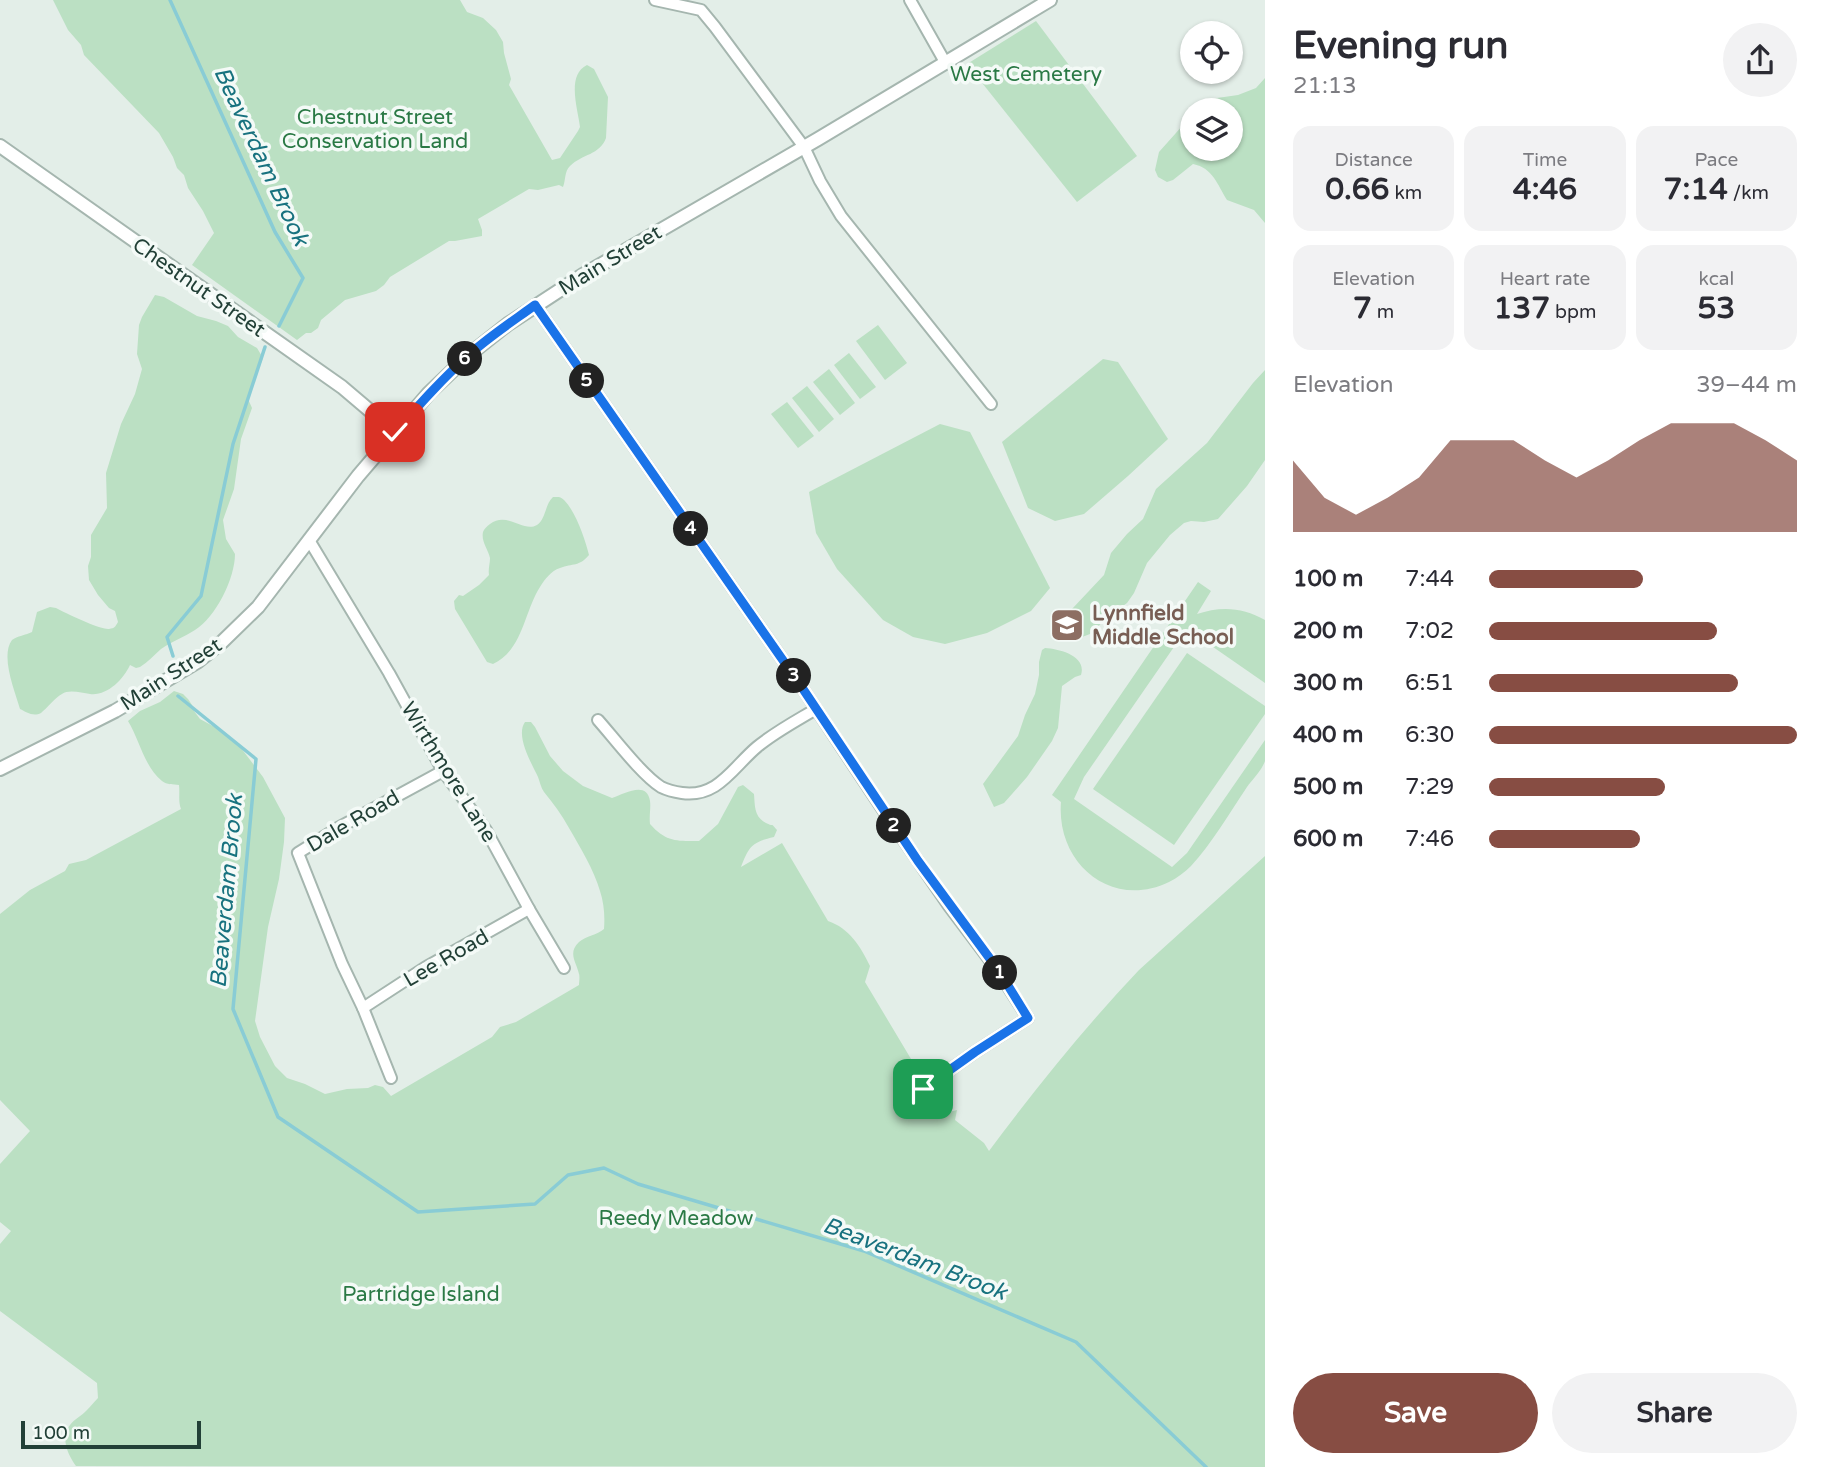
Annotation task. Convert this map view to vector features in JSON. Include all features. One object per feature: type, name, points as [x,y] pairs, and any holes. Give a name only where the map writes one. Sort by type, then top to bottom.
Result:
[{"type":"street","points":[[655,0],[701,10]]},
{"type":"street","points":[[694,0],[804,146],[820,181],[841,216],[991,404]]},
{"type":"street","points":[[910,0],[945,62]]},
{"type":"street","name":"Main Street","points":[[0,768],[115,711],[197,662],[222,642],[258,607],[358,476],[429,393],[470,354],[508,324],[603,263],[1050,0]]},
{"type":"street","name":"Chestnut Street","points":[[0,146],[331,379],[395,432]]},
{"type":"street","points":[[535,305],[934,883],[999,971],[1028,1018],[923,1089]]},
{"type":"street","name":"Wirthmore Lane","points":[[309,540],[382,661],[443,771],[486,830],[564,968]]},
{"type":"street","points":[[598,720],[650,778],[663,788],[692,794],[720,784],[756,748],[816,709]]},
{"type":"street","name":"Dale Road","points":[[363,1008],[298,853],[443,771]]},
{"type":"street","name":"Lee Road","points":[[363,1008],[426,967],[529,909]]},
{"type":"street","points":[[363,1008],[391,1078]]},
{"type":"green space","name":"Chestnut Street Conservation Land","points":[[53,0],[460,0],[467,12],[483,18],[496,30],[503,42],[511,79],[509,85],[552,160],[560,158],[580,127],[575,84],[577,76],[587,65],[594,69],[608,97],[606,138],[600,148],[570,166],[563,187],[559,185],[538,190],[529,189],[478,219],[482,236],[449,241],[390,277],[376,291],[345,300],[321,320],[318,328],[297,340],[192,265],[214,233],[203,211],[159,133],[84,55],[81,45],[68,30]]},
{"type":"green space","name":"West Cemetery","points":[[1036,21],[1137,156],[1077,202],[967,64]]},
{"type":"green space","points":[[1265,78],[1265,223],[1254,210],[1227,200],[1214,178],[1200,166],[1193,164],[1167,182],[1158,177],[1155,170],[1159,152],[1180,128],[1180,161],[1243,161],[1243,98],[1217,98],[1238,95],[1256,88]]},
{"type":"green space","points":[[155,295],[164,297],[197,316],[228,326],[238,337],[257,348],[263,358],[249,393],[248,399],[252,408],[241,439],[234,489],[223,520],[226,539],[235,554],[232,574],[217,607],[195,630],[161,649],[140,667],[130,665],[119,681],[108,690],[96,694],[65,693],[41,713],[30,714],[20,709],[7,655],[12,640],[32,632],[37,612],[50,607],[56,608],[105,629],[114,628],[118,622],[115,611],[98,595],[89,580],[91,535],[107,508],[106,473],[142,369],[137,354],[139,325]]},
{"type":"green space","points":[[878,325],[907,363],[885,380],[856,341]]},
{"type":"green space","points":[[849,353],[876,387],[860,399],[834,365]]},
{"type":"green space","points":[[1103,359],[1118,362],[1168,439],[1084,514],[1055,521],[1028,508],[1002,442]]},
{"type":"green space","points":[[829,369],[855,403],[840,415],[813,382]]},
{"type":"green space","points":[[1265,370],[1265,460],[1247,486],[1218,519],[1184,523],[1170,535],[1147,563],[1127,603],[1090,634],[1075,637],[1066,631],[1072,609],[1104,575],[1111,553],[1143,519],[1156,489],[1207,443]]},
{"type":"green space","points":[[807,386],[834,419],[819,432],[792,398]]},
{"type":"green space","points":[[787,402],[814,436],[798,448],[771,414]]},
{"type":"green space","points":[[940,424],[970,432],[1050,588],[1031,611],[987,633],[945,644],[913,637],[883,620],[837,569],[816,533],[809,492]]},
{"type":"green space","points":[[553,497],[563,499],[572,511],[589,555],[579,563],[560,568],[548,576],[535,597],[511,650],[493,664],[487,662],[455,609],[454,601],[489,575],[490,558],[483,536],[486,528],[503,520],[532,527],[537,525]]},
{"type":"green space","points":[[1198,582],[1211,591],[1197,614],[1231,609],[1248,612],[1265,620],[1265,683],[1190,631],[1176,644],[1084,777],[1074,799],[1172,867],[1187,853],[1265,740],[1265,761],[1206,848],[1184,873],[1169,882],[1148,889],[1127,890],[1108,885],[1091,875],[1078,862],[1068,844],[1062,824],[1061,802],[1052,795]]},
{"type":"green space","points":[[1045,648],[1065,652],[1076,658],[1082,668],[1081,675],[1062,686],[1058,728],[1052,741],[1027,777],[1004,803],[994,807],[983,784],[1018,736],[1035,694],[1039,662]]},
{"type":"green space","points":[[1187,653],[1265,706],[1265,714],[1174,845],[1093,789]]},
{"type":"green space","name":"Reedy Meadow","points":[[174,691],[188,699],[200,719],[238,744],[263,777],[285,818],[279,879],[268,927],[255,1021],[275,1066],[287,1078],[325,1094],[375,1085],[383,1087],[391,1096],[492,1037],[500,1027],[516,1022],[579,985],[574,958],[575,946],[604,929],[602,900],[582,851],[542,789],[523,742],[522,728],[525,722],[531,722],[535,727],[550,756],[563,771],[583,786],[612,798],[634,790],[644,791],[650,801],[650,824],[672,839],[699,841],[718,824],[738,787],[743,785],[754,794],[759,818],[777,830],[774,837],[752,846],[741,867],[782,843],[828,921],[848,933],[870,966],[865,982],[932,1094],[924,1101],[933,1102],[945,1113],[957,1110],[955,1120],[984,1143],[989,1151],[1061,1058],[1139,970],[1265,856],[1265,1467],[76,1466],[65,1441],[67,1430],[98,1398],[97,1383],[0,1311],[0,1244],[11,1231],[0,1222],[0,1164],[30,1131],[0,1100],[0,914],[30,890],[65,871],[69,864],[86,860],[181,809],[179,785],[166,783],[156,775],[128,721]]},
{"type":"waterway","name":"Beaverdam Brook","points":[[170,0],[275,232],[303,278],[279,326]]},
{"type":"waterway","name":"Beaverdam Brook","points":[[173,656],[167,637],[201,596],[233,444],[265,347]]},
{"type":"waterway","name":"Beaverdam Brook","points":[[178,696],[256,759],[233,1009],[278,1117],[418,1212],[535,1204],[568,1175],[604,1168],[638,1184],[864,1251],[1076,1342],[1206,1467]]},
{"type":"place","name":"Lynnfield Middle School","points":[[1067,625]]},
{"type":"route","points":[[395,432],[429,393],[470,354],[535,305],[803,689],[918,861],[999,971],[1028,1018],[923,1089]]},
{"type":"park label","name":"Partridge Island","points":[[421,1294]]}]
